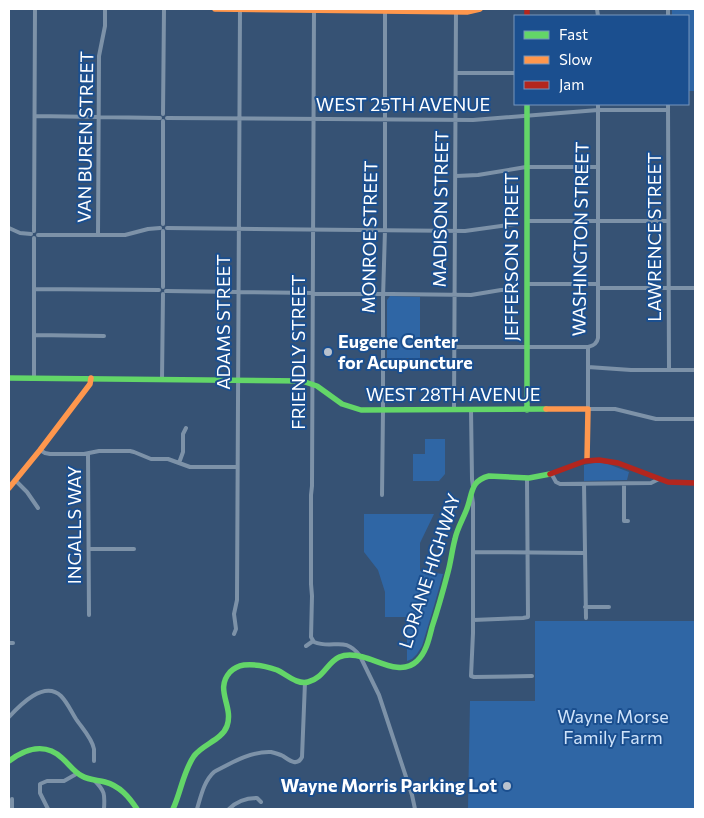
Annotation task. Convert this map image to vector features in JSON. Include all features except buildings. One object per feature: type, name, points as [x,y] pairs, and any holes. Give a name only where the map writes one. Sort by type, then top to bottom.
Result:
[{"type":"street","points":[[34,378],[35,9]]},
{"type":"street","name":"VAN BUREN STREET","points":[[98,235],[99,56],[105,26],[105,9]]},
{"type":"street","points":[[162,379],[164,9]]},
{"type":"street","points":[[216,9],[456,10],[466,12],[480,9]]},
{"type":"street","name":"ADAMS STREET","points":[[234,634],[236,629],[234,614],[237,600],[240,9]]},
{"type":"street","name":"FRIENDLY STREET","points":[[313,641],[310,633],[312,596],[310,494],[312,478],[313,384],[314,9]]},
{"type":"street","name":"MONROE STREET","points":[[382,495],[385,10]]},
{"type":"street","name":"MADISON STREET","points":[[454,410],[456,10]]},
{"type":"street","points":[[456,74],[514,74]]},
{"type":"street","name":"JEFFERSON STREET","points":[[527,105],[527,410]]},
{"type":"street","name":"WASHINGTON STREET","points":[[587,460],[588,347],[595,344],[598,340],[598,105]]},
{"type":"street","name":"LAWRENCE STREET","points":[[668,105],[669,370]]},
{"type":"street","name":"WEST 25TH AVENUE","points":[[34,116],[473,120],[598,110],[668,110]]},
{"type":"street","points":[[456,176],[526,167],[598,167]]},
{"type":"street","points":[[527,221],[668,221]]},
{"type":"street","points":[[9,228],[20,233],[34,234],[125,235],[148,228],[455,231],[515,224]]},
{"type":"street","points":[[526,284],[695,288]]},
{"type":"street","points":[[34,289],[383,294],[477,294],[510,290]]},
{"type":"street","points":[[34,335],[104,336]]},
{"type":"street","points":[[454,347],[588,347]]},
{"type":"street","points":[[588,367],[631,370],[695,370]]},
{"type":"street","name":"WEST 28TH AVENUE","points":[[9,378],[295,381],[313,384],[322,388],[336,401],[348,407],[361,410],[615,409],[656,419],[695,419]]},
{"type":"street","points":[[9,488],[90,384],[91,378]]},
{"type":"street","points":[[471,410],[473,486]]},
{"type":"street","points":[[568,410],[583,415],[588,422]]},
{"type":"street","points":[[178,463],[183,450],[183,434],[186,428]]},
{"type":"street","points":[[588,444],[594,454],[606,460]]},
{"type":"street","name":"INGALLS WAY","points":[[40,450],[48,454],[88,454],[89,615]]},
{"type":"street","points":[[88,454],[98,451],[133,452],[151,459],[167,459],[192,467],[237,467]]},
{"type":"street","name":"LORANE HIGHWAY","points":[[305,682],[309,682],[318,676],[337,657],[360,656],[393,666],[408,667],[414,665],[422,654],[428,640],[443,589],[457,530],[467,510],[473,486],[478,480],[495,475],[527,478],[550,473],[587,460],[606,460],[674,483],[695,483]]},
{"type":"street","points":[[550,473],[559,484],[651,483],[660,479]]},
{"type":"street","points":[[473,620],[526,618],[528,616],[527,478]]},
{"type":"street","points":[[15,480],[27,492],[38,508]]},
{"type":"street","points":[[584,484],[586,618]]},
{"type":"street","points":[[624,484],[624,521],[628,521]]},
{"type":"street","points":[[471,494],[473,503],[471,675],[474,677],[532,676]]},
{"type":"street","points":[[89,549],[134,549]]},
{"type":"street","points":[[473,552],[585,553]]},
{"type":"street","points":[[585,607],[609,607]]},
{"type":"street","points":[[306,646],[313,641],[321,645],[348,645],[360,656],[379,696],[415,809]]},
{"type":"street","points":[[173,809],[194,757],[202,748],[221,736],[227,728],[229,715],[223,688],[224,682],[234,668],[245,665],[258,665],[279,671],[305,682],[302,758],[299,762],[269,752],[250,755],[240,759],[211,775],[197,809]]},
{"type":"street","points":[[9,718],[14,711],[38,693],[48,691],[57,693],[90,740],[94,750],[94,761]]},
{"type":"street","points":[[9,761],[31,748],[43,748],[55,752],[84,777],[109,782],[124,791],[137,809]]},
{"type":"street","points":[[48,809],[40,793],[40,784],[47,781],[64,781],[78,773]]},
{"type":"street","points":[[92,779],[103,791],[105,796],[104,809]]},
{"type":"street","points":[[229,809],[247,798],[257,798],[261,802]]},
{"type":"street","points":[[12,800],[12,809]]},
{"type":"green space","points":[[672,9],[695,9],[695,91],[689,91],[689,15],[672,15]]},
{"type":"green space","points":[[390,296],[420,297],[420,358],[387,358],[387,300]]},
{"type":"green space","points":[[425,439],[445,439],[445,474],[439,481],[413,481],[413,454],[425,454]]},
{"type":"green space","points":[[598,462],[629,472],[627,480],[584,481],[584,465]]},
{"type":"green space","points":[[364,514],[434,514],[420,543],[420,571],[443,574],[422,646],[412,659],[407,661],[407,617],[385,617],[385,592],[378,570],[364,552]]},
{"type":"green space","name":"Wayne Morse Family Farm","points":[[535,621],[695,621],[695,809],[468,809],[470,701],[535,701]]},
{"type":"traffic: fast","points":[[527,105],[527,410]]},
{"type":"traffic: fast","points":[[9,378],[302,381],[317,386],[342,404],[361,410],[546,409]]},
{"type":"traffic: fast","points":[[173,809],[187,769],[194,756],[225,731],[228,712],[224,685],[230,672],[236,667],[244,665],[269,667],[296,681],[304,683],[315,679],[336,659],[342,656],[363,657],[390,666],[404,667],[411,665],[420,658],[427,646],[448,572],[458,528],[475,485],[478,481],[489,476],[529,478],[550,474]]},
{"type":"traffic: fast","points":[[9,761],[22,753],[35,749],[49,750],[62,758],[82,776],[105,782],[120,789],[137,809]]},
{"type":"traffic: slow","points":[[215,9],[467,12],[480,9]]},
{"type":"traffic: slow","points":[[9,488],[90,384],[91,378]]},
{"type":"traffic: slow","points":[[546,409],[588,409],[587,460]]},
{"type":"traffic: jam","points":[[527,9],[527,15]]},
{"type":"traffic: jam","points":[[550,474],[585,461],[599,460],[618,463],[668,482],[695,483]]},
{"type":"place","name":"Eugene Center for Acupuncture","points":[[328,352]]},
{"type":"place","name":"Wayne Morris Parking Lot","points":[[507,786]]}]
